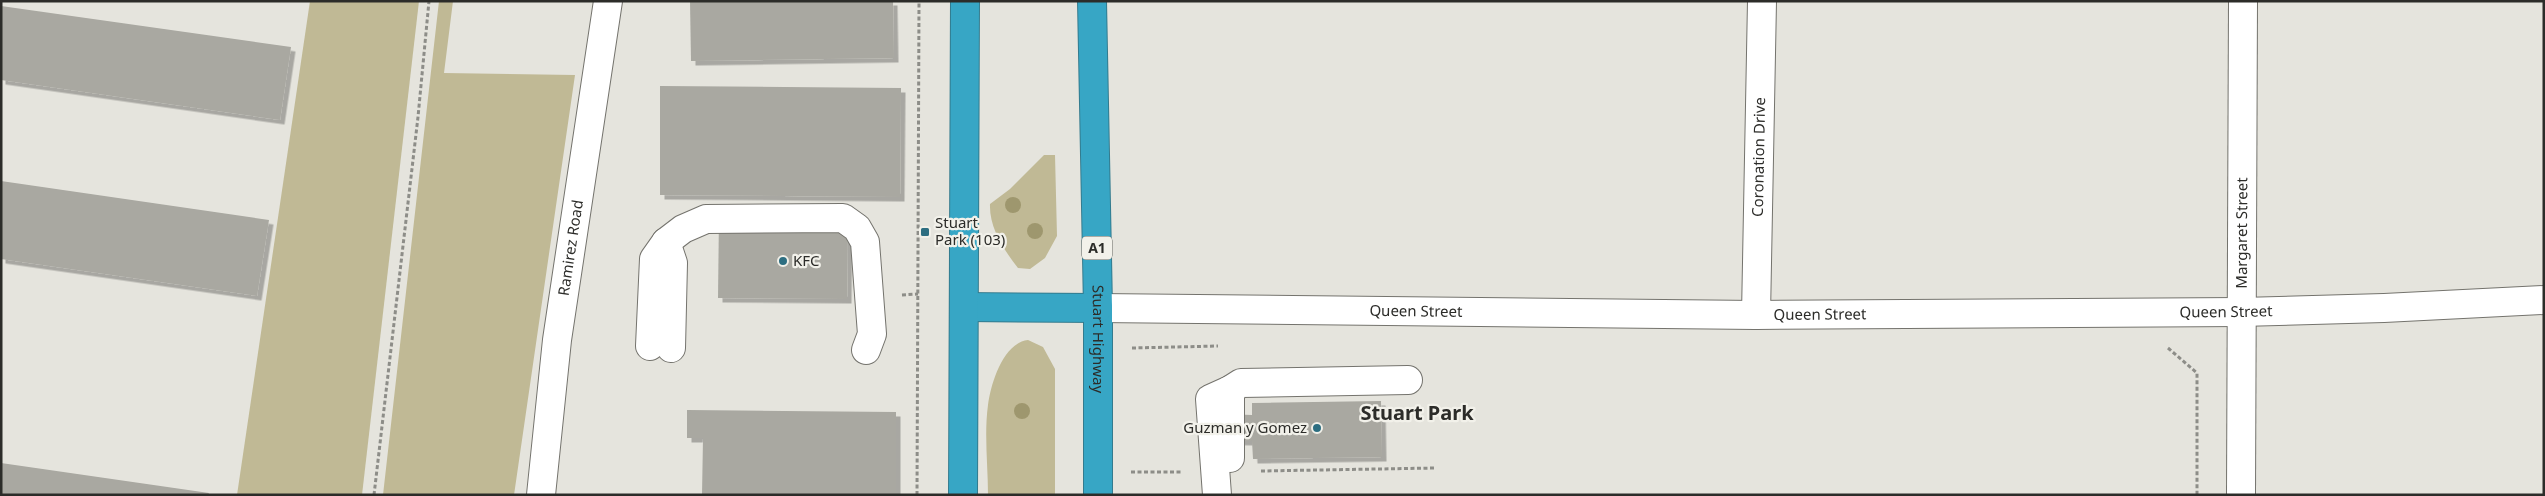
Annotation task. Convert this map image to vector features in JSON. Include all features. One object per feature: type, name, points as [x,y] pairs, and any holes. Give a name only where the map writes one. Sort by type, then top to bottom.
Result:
[{"type":"highway","points":[[963,495],[965,307],[964,1]]},
{"type":"highway","name":"Stuart Highway","points":[[1092,1],[1098,308],[1098,495]]},
{"type":"highway","points":[[965,307],[1098,308]]},
{"type":"street","name":"Ramirez Road","points":[[541,495],[557,340],[608,1]]},
{"type":"street","name":"Coronation Drive","points":[[1756,315],[1762,1]]},
{"type":"street","name":"Margaret Street","points":[[2241,495],[2243,1]]},
{"type":"street","points":[[660,347],[654,259],[666,242],[683,229],[706,219],[843,218],[856,228],[865,242],[872,334],[866,350]]},
{"type":"street","name":"Queen Street","points":[[1098,308],[1756,315],[2241,312],[2384,308],[2544,300]]},
{"type":"street","points":[[1222,483],[1210,399],[1241,383],[1408,380]]},
{"type":"path","points":[[374,495],[418,118],[429,1]]},
{"type":"path","points":[[917,495],[919,1]]},
{"type":"path","points":[[2166,346],[2197,373],[2197,495]]},
{"type":"path","points":[[1125,472],[1222,483],[1436,468]]},
{"type":"shaded area","points":[[310,1],[419,1],[362,495],[237,495]]},
{"type":"shaded area","points":[[439,1],[453,1],[444,73],[575,75],[514,495],[383,495]]},
{"type":"shaded area","points":[[1044,155],[1055,155],[1057,236],[1045,258],[1030,269],[1018,268],[998,238],[992,222],[990,204],[1010,189]]},
{"type":"shaded area","points":[[1028,340],[1043,347],[1055,369],[1055,495],[988,495],[986,427],[992,386],[1005,356],[1019,343]]},
{"type":"building","points":[[690,1],[893,1],[894,58],[691,61]]},
{"type":"building","points":[[1,6],[291,47],[280,120],[1,80]]},
{"type":"building","points":[[660,86],[901,88],[900,197],[660,195]]},
{"type":"building","points":[[1,181],[269,220],[257,296],[1,259]]},
{"type":"building","name":"KFC","points":[[719,214],[848,224],[847,299],[718,298]]},
{"type":"building","name":"Guzman y Gomez","points":[[1381,401],[1382,457],[1253,459],[1252,441],[1199,440],[1199,413],[1252,415],[1252,403]]},
{"type":"building","points":[[687,410],[896,412],[896,495],[702,495],[703,438],[687,438]]},
{"type":"building","points":[[1,463],[209,493],[208,495],[1,495]]},
{"type":"place","name":"Stuart Park (103)","points":[[925,232]]},
{"type":"place","name":"KFC","points":[[783,261]]},
{"type":"place","name":"Guzman y Gomez","points":[[1317,428]]},
{"type":"district","name":"Stuart Park","points":[[1417,413]]}]
